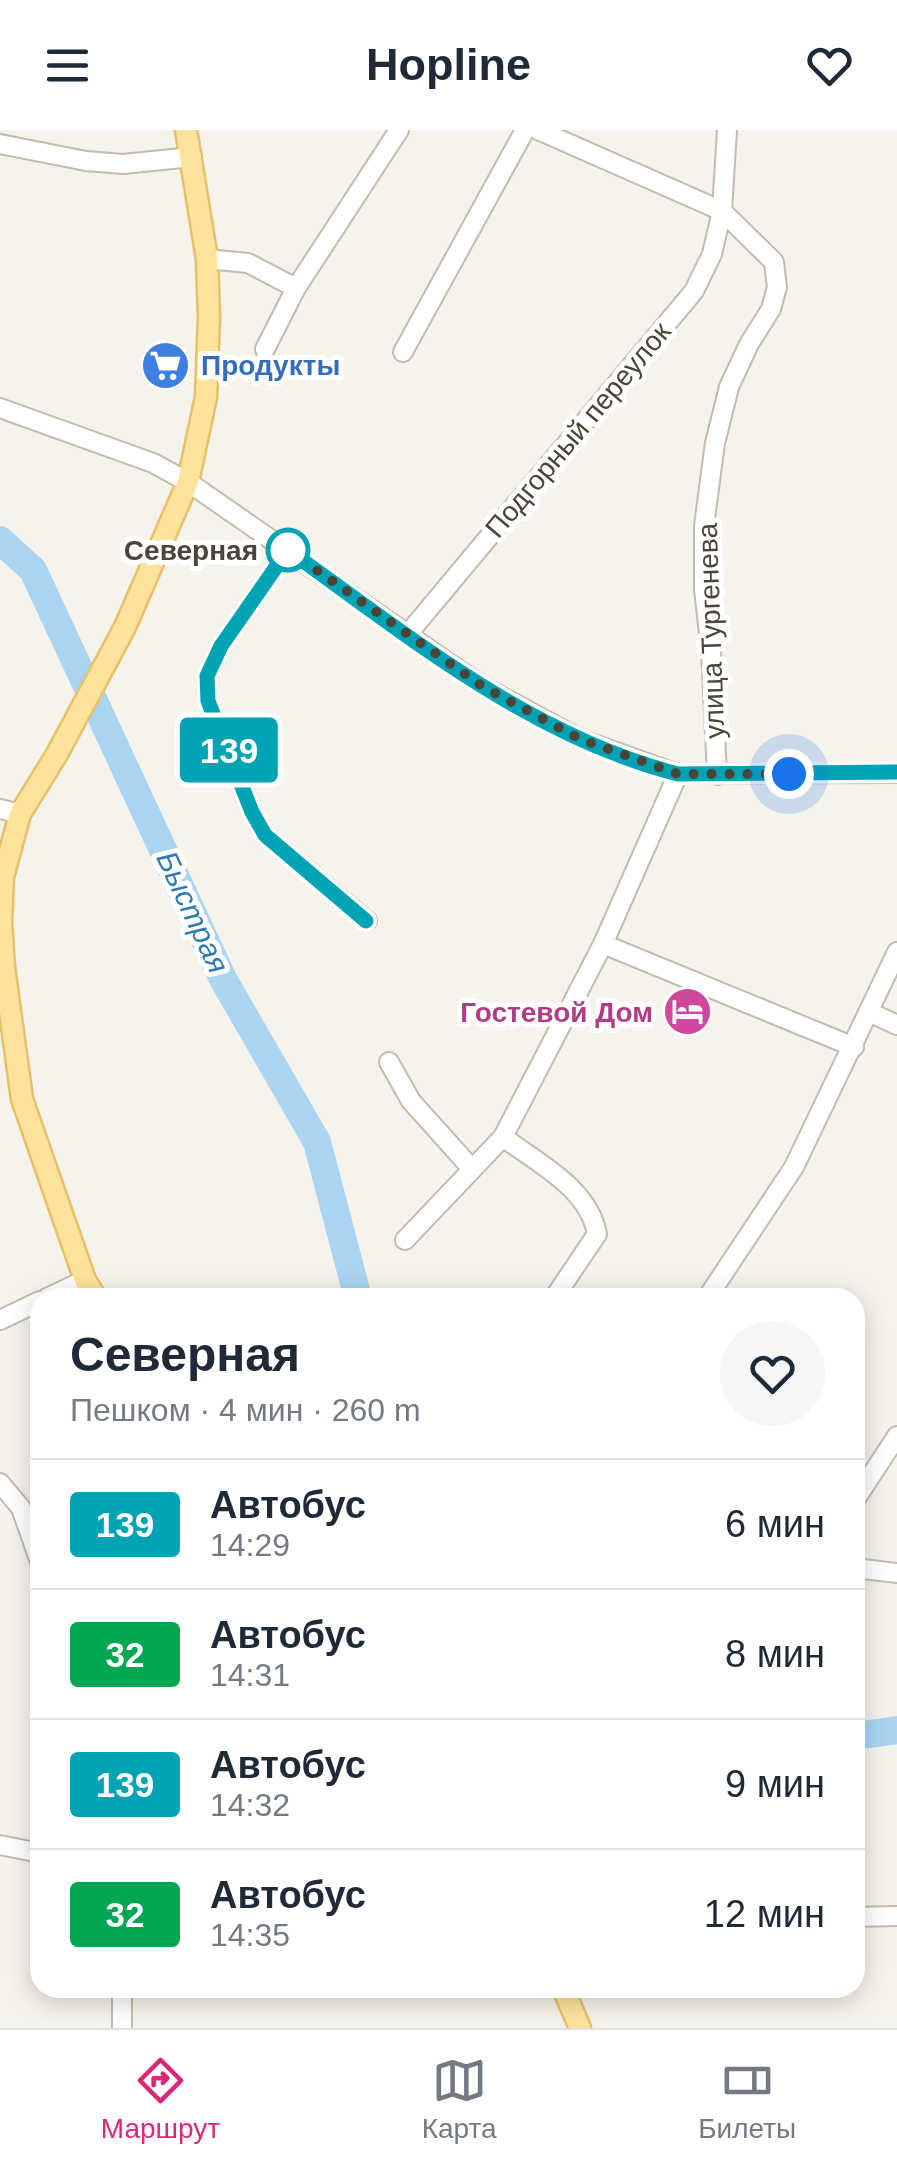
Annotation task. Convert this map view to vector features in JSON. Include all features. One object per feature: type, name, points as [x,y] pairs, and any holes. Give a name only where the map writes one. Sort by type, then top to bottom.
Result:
[{"type":"main road","points":[[90,1288],[22,1100],[2,968],[3,877],[10,812],[56,754],[125,627],[188,482],[206,397],[207,259],[186,130]]},
{"type":"main road","points":[[567,1998],[580,2028]]},
{"type":"street","points":[[265,349],[296,288],[399,130]]},
{"type":"street","points":[[403,352],[525,130]]},
{"type":"street","points":[[538,130],[722,211]]},
{"type":"street","name":"Подгорный переулок","points":[[407,635],[694,291],[712,254],[722,211],[726,130]]},
{"type":"street","points":[[0,144],[123,164],[192,157]]},
{"type":"street","name":"улица Тургенева","points":[[716,775],[704,526],[715,444],[729,387],[770,309],[777,287],[774,262],[722,211]]},
{"type":"street","points":[[207,259],[248,263],[296,288]]},
{"type":"street","points":[[0,408],[153,463],[188,482],[482,686],[580,739],[678,774],[897,772]]},
{"type":"street","points":[[288,550],[221,646],[207,676],[208,701],[265,835],[366,921]]},
{"type":"street","name":"улица Тургенева","points":[[405,1240],[503,1136],[603,944],[678,774]]},
{"type":"street","points":[[603,944],[854,1048]]},
{"type":"street","points":[[714,1288],[794,1168],[897,952]]},
{"type":"street","points":[[869,1012],[897,1025]]},
{"type":"street","points":[[389,1062],[412,1101],[472,1169]]},
{"type":"street","points":[[503,1136],[580,1196],[594,1220],[597,1234],[561,1288]]},
{"type":"street","points":[[1,1319],[30,1306]]},
{"type":"street","points":[[865,1485],[897,1436]]},
{"type":"street","points":[[0,1483],[21,1508],[30,1534]]},
{"type":"street","points":[[865,1569],[897,1573]]},
{"type":"street","points":[[0,1845],[30,1851]]},
{"type":"street","points":[[865,1917],[897,1916]]},
{"type":"street","points":[[122,1998],[122,2028]]},
{"type":"waterway","name":"Быстрая","points":[[0,540],[33,570],[223,979],[317,1142],[355,1288]]},
{"type":"waterway","name":"Быстрая","points":[[865,1735],[897,1730]]},
{"type":"bus line","name":"139","points":[[366,921],[265,835],[208,701],[207,676],[221,646],[288,550],[482,686],[580,739],[655,769],[716,775],[897,772]]},
{"type":"place","name":"Продукты","points":[[166,365]]},
{"type":"place","name":"Северная","points":[[288,550]]},
{"type":"place","name":"Гостевой Дом","points":[[688,1012]]},
{"type":"route","points":[[288,550],[482,686],[580,739],[655,769],[678,774],[789,774]]}]
